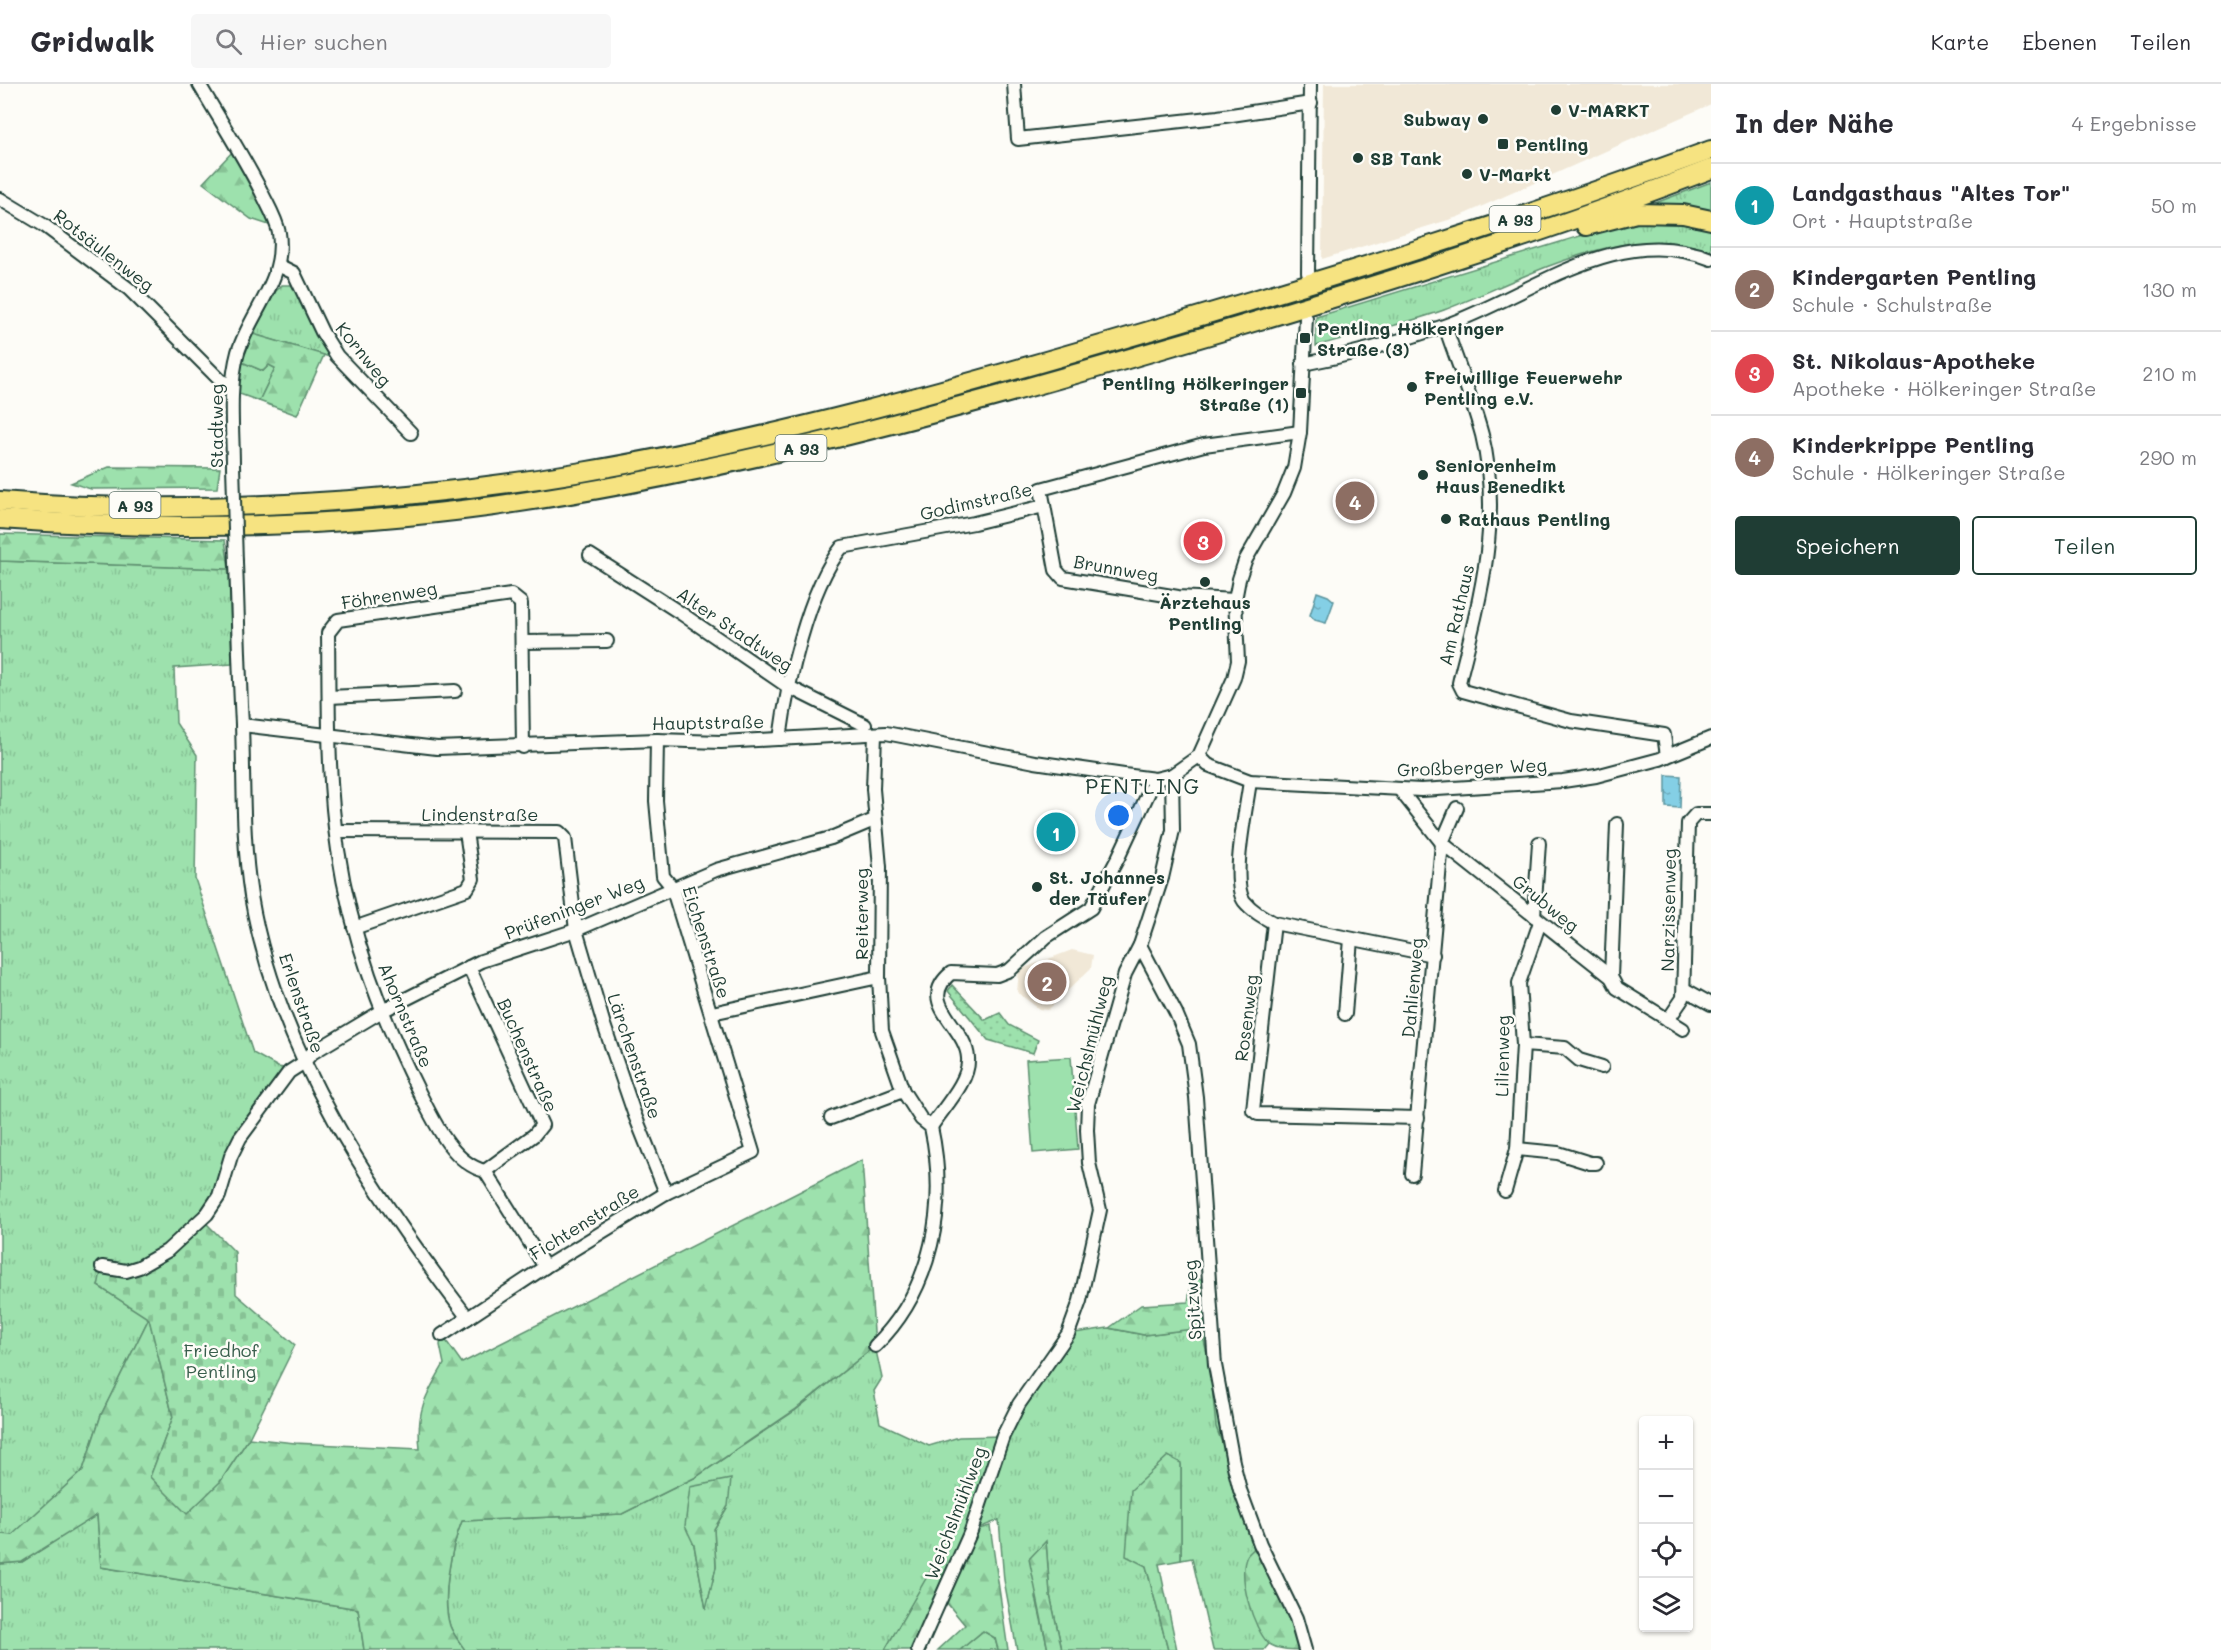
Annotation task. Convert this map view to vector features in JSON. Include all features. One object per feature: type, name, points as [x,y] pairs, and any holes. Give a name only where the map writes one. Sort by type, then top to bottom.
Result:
[{"type":"highway","name":"A 93","points":[[0,499],[22,502],[117,505],[248,504],[367,498],[579,472],[721,445],[971,383],[1318,282],[1557,205],[1711,150]]},
{"type":"highway","name":"A 93","points":[[0,519],[159,525],[367,519],[491,506],[663,477],[813,446],[976,404],[1314,305],[1555,226],[1711,169]]},
{"type":"highway","points":[[1555,226],[1570,229],[1636,213],[1683,214],[1711,220]]},
{"type":"street","name":"Stadtweg","points":[[199,84],[248,166],[278,231],[278,265],[269,290],[239,351],[232,385],[242,725]]},
{"type":"street","points":[[1014,84],[1018,139],[1218,117],[1311,103]]},
{"type":"street","points":[[1308,273],[1310,84]]},
{"type":"street","name":"Rotsäulenweg","points":[[0,200],[45,226],[129,289],[222,381],[232,385]]},
{"type":"street","points":[[1303,364],[1353,354],[1445,326],[1610,253],[1673,248],[1711,259]]},
{"type":"street","name":"Kornweg","points":[[278,265],[294,273],[322,332],[338,356],[411,433]]},
{"type":"street","points":[[1172,775],[1199,756],[1234,678],[1238,661],[1236,600],[1245,561],[1284,493],[1294,468],[1300,432],[1306,318]]},
{"type":"street","name":"Am Rathaus","points":[[1445,326],[1482,435],[1490,501],[1484,582],[1459,683],[1462,692],[1571,721],[1664,735],[1667,756]]},
{"type":"street","name":"Godimstraße","points":[[780,739],[787,686],[829,563],[842,547],[974,523],[1044,506],[1041,489],[1204,445],[1300,432]]},
{"type":"street","name":"Brunnweg","points":[[1044,506],[1056,570],[1063,578],[1178,597],[1236,600]]},
{"type":"street","name":"Alter Stadtweg","points":[[590,555],[682,614],[787,686],[865,725]]},
{"type":"street","name":"Föhrenweg","points":[[329,735],[328,633],[338,620],[512,595],[521,603],[524,747]]},
{"type":"street","points":[[522,642],[607,641]]},
{"type":"street","points":[[329,697],[455,691]]},
{"type":"street","name":"Hauptstraße","points":[[242,725],[432,748],[524,747],[657,740],[721,742],[875,735],[907,736],[1027,761],[1155,779],[1172,775]]},
{"type":"street","name":"Erlenstraße","points":[[242,725],[242,806],[251,897],[272,977],[303,1063],[375,1189],[468,1318]]},
{"type":"street","name":"Ahornstraße","points":[[329,735],[336,831],[354,928],[382,1011],[427,1107],[454,1152],[474,1169],[485,1171],[546,1266]]},
{"type":"street","name":"Reiterweg","points":[[875,735],[874,820],[881,877],[879,976],[882,1031],[903,1091],[921,1119],[931,1127]]},
{"type":"street","name":"Großberger Weg","points":[[1199,756],[1208,765],[1250,780],[1400,790],[1563,781],[1596,776],[1667,756],[1711,738]]},
{"type":"street","name":"Eichenstraße","points":[[657,740],[656,801],[663,876],[672,887],[753,1152]]},
{"type":"street","name":"Weichslmühlweg","points":[[918,1650],[971,1531],[1003,1436],[1019,1404],[1068,1334],[1080,1301],[1100,1210],[1089,1163],[1088,1104],[1125,974],[1140,945],[1156,899],[1173,830],[1172,775]]},
{"type":"street","points":[[874,1346],[909,1304],[931,1250],[936,1223],[935,1147],[931,1127],[967,1071],[968,1057],[963,1041],[941,1007],[937,994],[942,980],[951,973],[996,975],[1010,970],[1046,937],[1091,908],[1118,858],[1155,779]]},
{"type":"street","points":[[1250,780],[1238,882],[1243,900],[1257,914],[1274,923],[1433,955]]},
{"type":"street","name":"Grubweg","points":[[1400,790],[1442,843],[1611,977],[1617,988],[1683,1029]]},
{"type":"street","name":"Dahlienweg","points":[[1412,1174],[1442,843],[1457,808]]},
{"type":"street","name":"Narzissenweg","points":[[1668,1020],[1683,998],[1688,823],[1696,814],[1711,814]]},
{"type":"street","name":"Prüfeninger Weg","points":[[102,1267],[126,1270],[139,1267],[167,1251],[207,1214],[219,1196],[231,1156],[240,1138],[290,1072],[312,1053],[382,1011],[469,967],[576,930],[672,887],[716,870],[831,838],[874,820]]},
{"type":"street","points":[[1611,977],[1617,824]]},
{"type":"street","name":"Lindenstraße","points":[[336,831],[559,832],[565,838],[576,930]]},
{"type":"street","points":[[354,928],[467,889],[473,879],[466,832]]},
{"type":"street","name":"Lilienweg","points":[[1505,1191],[1517,1149],[1523,1045],[1519,983],[1537,919],[1539,843]]},
{"type":"street","name":"Rosenweg","points":[[1274,923],[1253,1110],[1258,1114],[1418,1118]]},
{"type":"street","name":"Lärchenstraße","points":[[576,930],[611,1047],[666,1193]]},
{"type":"street","points":[[1345,1014],[1351,939]]},
{"type":"street","name":"Spitzweg","points":[[1140,945],[1189,1044],[1196,1097],[1215,1365],[1233,1462],[1240,1490],[1260,1544],[1296,1618],[1305,1650]]},
{"type":"street","name":"Buchenstraße","points":[[469,967],[542,1125],[534,1135],[485,1171]]},
{"type":"street","points":[[712,1012],[879,976]]},
{"type":"street","points":[[1684,988],[1711,1004]]},
{"type":"street","points":[[1523,1045],[1565,1048],[1579,1059],[1602,1067]]},
{"type":"street","points":[[831,1118],[903,1091]]},
{"type":"street","points":[[1517,1149],[1558,1153],[1590,1163],[1596,1162]]},
{"type":"street","name":"Fichtenstraße","points":[[442,1335],[546,1266],[666,1193],[753,1152]]},
{"type":"shaded area","points":[[1324,84],[1711,84],[1711,104],[1458,217],[1322,259]]},
{"type":"shaded area","points":[[1072,950],[1093,955],[1091,968],[1048,1010],[1039,1009],[1017,992],[1019,970]]},
{"type":"green space","points":[[234,150],[272,226],[251,219],[203,183]]},
{"type":"green space","points":[[1711,182],[1711,213],[1642,208]]},
{"type":"green space","points":[[1644,222],[1683,223],[1711,229],[1711,252],[1678,243],[1645,242],[1610,247],[1541,269],[1444,310],[1316,346],[1316,317],[1593,232]]},
{"type":"green space","points":[[282,285],[291,285],[298,291],[333,358],[253,334],[276,291]]},
{"type":"green space","points":[[253,334],[324,355],[297,415],[259,401],[275,368],[269,365],[263,371],[242,362]]},
{"type":"green space","points":[[242,362],[263,371],[269,365],[275,368],[259,401],[237,393]]},
{"type":"green space","points":[[109,467],[220,468],[217,488],[91,489],[71,483]]},
{"type":"green space","points":[[0,534],[225,540],[229,569],[0,561]]},
{"type":"green space","points":[[0,561],[229,569],[232,664],[174,668],[176,723],[197,755],[195,879],[253,1053],[278,1067],[290,1069],[236,1145],[205,1222],[98,1286],[149,1318],[101,1415],[83,1470],[12,1536],[0,1534]]},
{"type":"green space","points":[[952,985],[985,1020],[1000,1013],[1009,1025],[1038,1040],[1033,1053],[988,1040],[948,991]]},
{"type":"green space","points":[[1071,1057],[1078,1149],[1033,1153],[1026,1060]]},
{"type":"green space","points":[[862,1160],[875,1346],[796,1409],[696,1477],[622,1514],[462,1521],[448,1573],[447,1615],[450,1626],[465,1650],[364,1650],[358,1609],[101,1567],[97,1515],[22,1562],[0,1564],[0,1534],[12,1535],[83,1470],[101,1415],[149,1318],[173,1417],[150,1477],[220,1482],[249,1438],[295,1443],[420,1449],[419,1424],[423,1404],[444,1364],[440,1345],[442,1335],[462,1363]]},
{"type":"green space","name":"Friedhof Pentling","points":[[205,1222],[235,1252],[236,1294],[295,1345],[249,1438],[220,1482],[187,1514],[150,1477],[173,1417],[149,1319],[98,1286],[102,1267],[129,1272]]},
{"type":"green space","points":[[1192,1279],[1209,1279],[1215,1365],[1240,1490],[1216,1427],[1210,1366],[1201,1328],[1144,1335],[1109,1328],[1141,1305],[1188,1302]]},
{"type":"green space","points":[[1108,1328],[1144,1335],[1201,1328],[1260,1544],[1257,1625],[1269,1644],[1264,1650],[1213,1650],[1192,1558],[1181,1560],[1181,1464],[1146,1566],[1168,1650],[1062,1650],[1050,1595],[1046,1542],[1036,1597],[1048,1650],[1017,1650],[1004,1580],[999,1520],[971,1531],[949,1579],[932,1569],[885,1650],[465,1650],[451,1629],[447,1614],[448,1573],[462,1521],[622,1514],[696,1477],[796,1410],[875,1346],[882,1378],[874,1391],[880,1423],[929,1446],[959,1437],[1003,1436],[1068,1334]],"holes":[[[728,1506],[714,1529],[716,1567],[706,1608],[694,1545]]]},
{"type":"green space","points":[[1168,1456],[1181,1463],[1181,1560],[1159,1564],[1177,1650],[1168,1650],[1146,1566],[1126,1556],[1131,1490]]},
{"type":"green space","points":[[731,1479],[728,1506],[714,1529],[716,1567],[706,1609],[694,1545],[685,1526],[690,1487]]},
{"type":"green space","points":[[97,1514],[101,1567],[358,1609],[364,1650],[0,1650],[0,1564],[22,1562]]},
{"type":"green space","points":[[990,1526],[1008,1650],[998,1650],[995,1638],[983,1631],[960,1650],[938,1650],[965,1625],[947,1603],[971,1531]]},
{"type":"green space","points":[[1046,1541],[1050,1595],[1062,1650],[1048,1650],[1029,1559]]},
{"type":"green space","points":[[1260,1544],[1305,1650],[1273,1646],[1263,1637],[1257,1627],[1245,1589],[1244,1565],[1247,1556]]},
{"type":"green space","points":[[932,1568],[949,1579],[918,1650],[885,1650]]},
{"type":"green space","points":[[983,1631],[995,1638],[998,1650],[960,1650]]},
{"type":"water","points":[[1317,592],[1334,601],[1326,623],[1315,620],[1310,615]]},
{"type":"water","points":[[1666,775],[1681,776],[1680,808],[1666,807]]},
{"type":"place","name":"V-MARKT","points":[[1556,110]]},
{"type":"place","name":"Subway","points":[[1483,119]]},
{"type":"place","name":"Pentling","points":[[1503,144]]},
{"type":"place","name":"SB Tank","points":[[1358,158]]},
{"type":"place","name":"V-Markt","points":[[1467,174]]},
{"type":"place","name":"Pentling Hölkeringer Straße (3)","points":[[1305,338]]},
{"type":"place","name":"Freiwillige Feuerwehr Pentling e.V.","points":[[1412,387]]},
{"type":"place","name":"Pentling Hölkeringer Straße (1)","points":[[1301,393]]},
{"type":"place","name":"Seniorenheim Haus Benedikt","points":[[1423,475]]},
{"type":"place","name":"Kinderkrippe Pentling","points":[[1355,501]]},
{"type":"place","name":"Rathaus Pentling","points":[[1446,519]]},
{"type":"place","name":"St. Nikolaus-Apotheke","points":[[1203,541]]},
{"type":"place","name":"Ärztehaus Pentling","points":[[1205,582]]},
{"type":"place","name":"Landgasthaus \"Altes Tor\"","points":[[1056,832]]},
{"type":"place","name":"St. Johannes der Täufer","points":[[1037,887]]},
{"type":"place","name":"Kindergarten Pentling","points":[[1047,982]]},
{"type":"district","name":"PENTLING","points":[[1143,785]]}]
